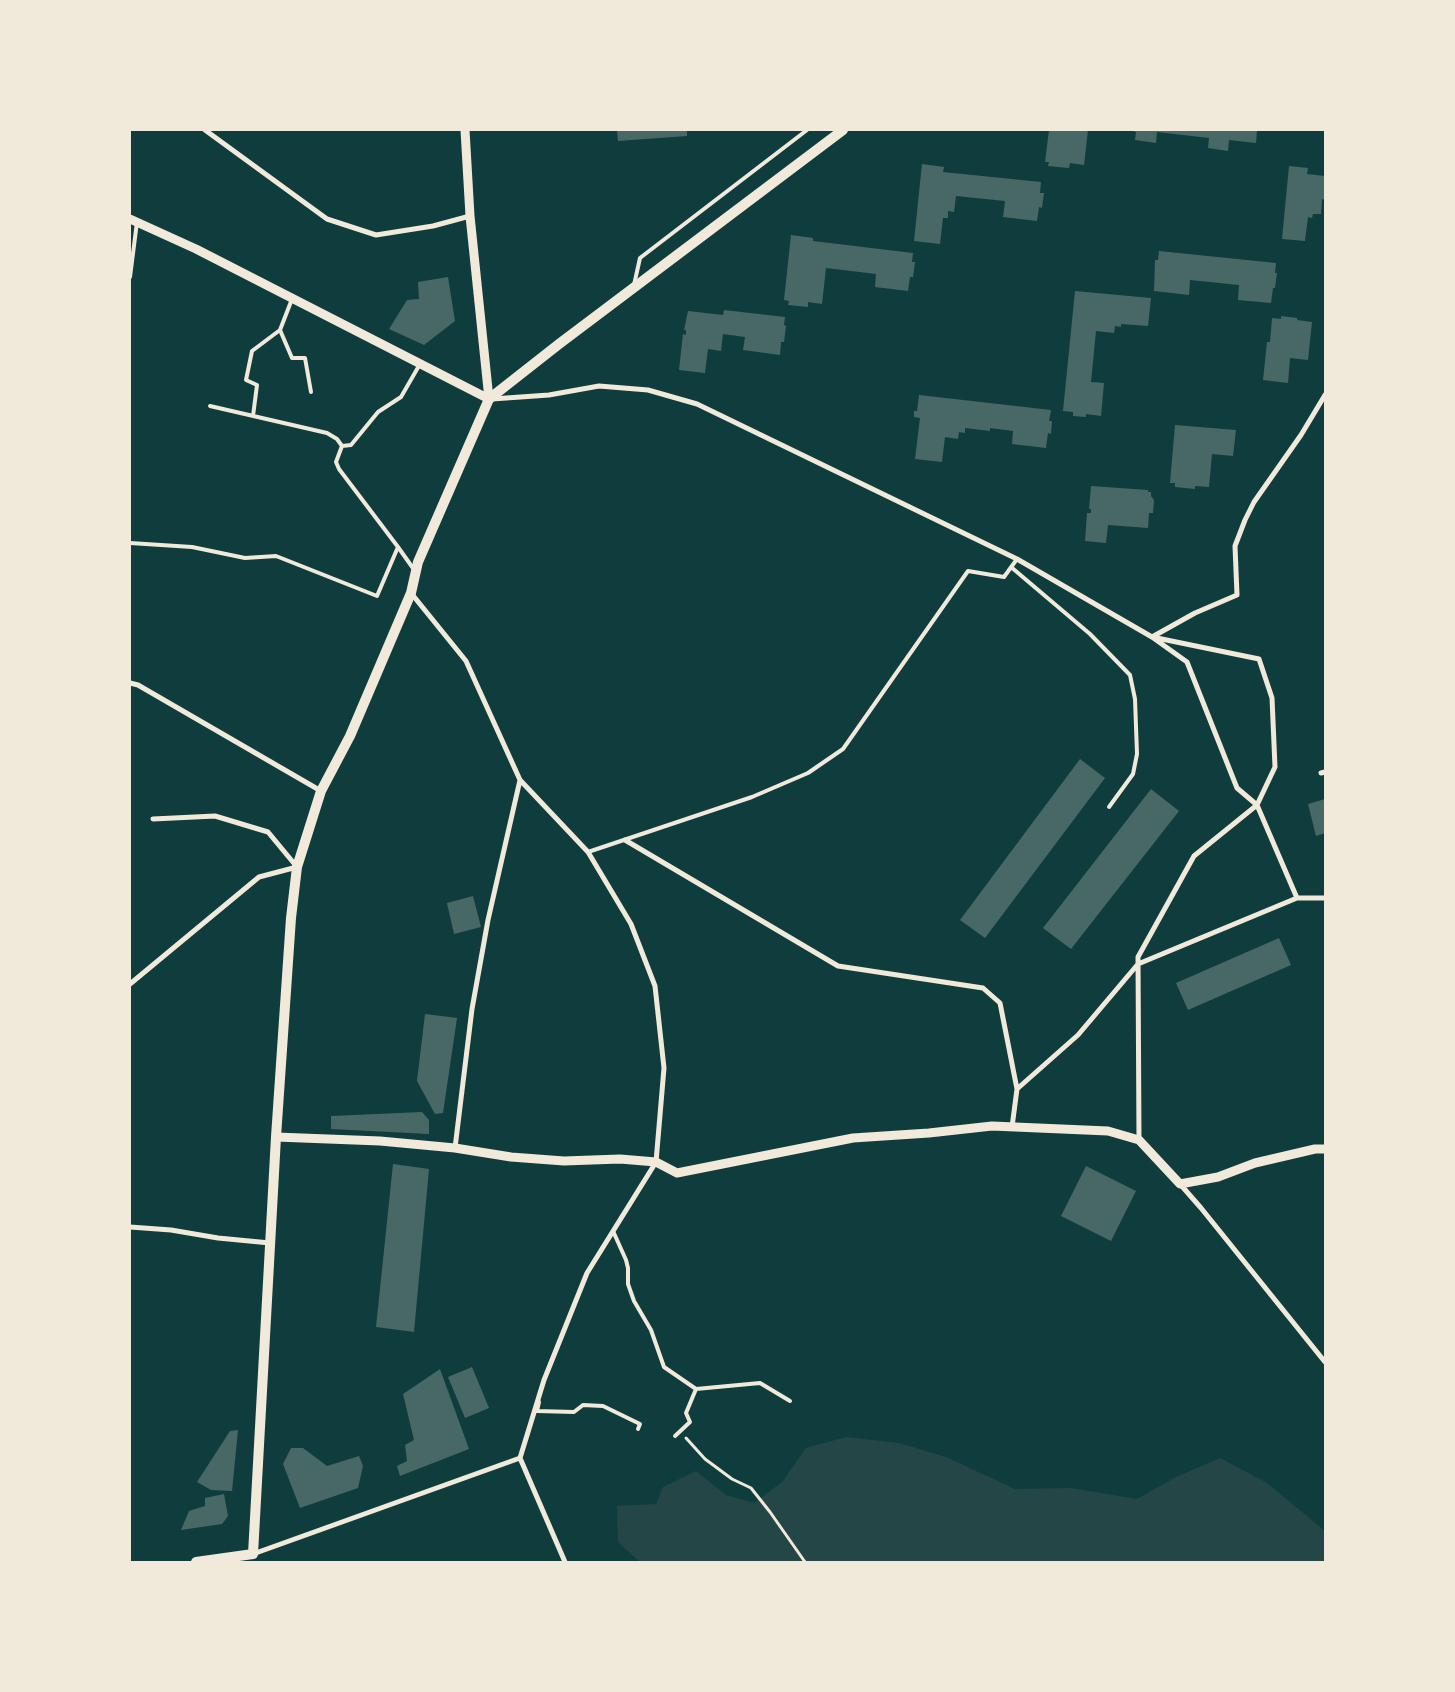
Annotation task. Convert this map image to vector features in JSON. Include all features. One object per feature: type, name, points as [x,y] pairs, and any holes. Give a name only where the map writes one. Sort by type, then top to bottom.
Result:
[{"type":"main road","points":[[196,1562],[254,1558],[276,1137],[297,867],[320,791],[350,736],[411,592],[418,562],[489,399],[842,130]]},
{"type":"street","points":[[205,130],[328,219],[376,236],[433,226],[470,216]]},
{"type":"street","points":[[465,130],[470,216],[489,399]]},
{"type":"street","points":[[134,220],[489,399],[549,396],[600,386],[648,390],[697,404],[1017,559],[1152,637],[1188,662],[1237,788],[1257,805],[1297,898]]},
{"type":"street","points":[[1152,637],[1195,613],[1237,595],[1235,546],[1245,520],[1254,502],[1301,434],[1325,395]]},
{"type":"street","points":[[411,592],[466,661],[520,780],[588,852],[631,924],[654,986],[664,1068],[656,1162],[587,1273],[544,1380],[520,1458],[565,1562]]},
{"type":"street","points":[[1139,1140],[1138,957],[1194,856],[1257,805],[1275,767],[1272,698],[1258,660],[1152,637]]},
{"type":"street","points":[[130,683],[138,685],[320,791]]},
{"type":"street","points":[[455,1148],[472,1009],[488,920],[520,780]]},
{"type":"street","points":[[130,984],[259,877],[297,867],[268,832],[215,816],[153,819]]},
{"type":"street","points":[[625,840],[838,966],[983,988],[1000,1002],[1017,1089],[1012,1127]]},
{"type":"street","points":[[1017,1089],[1078,1035],[1138,964],[1297,898],[1325,898]]},
{"type":"street","points":[[276,1137],[380,1141],[455,1148],[511,1157],[564,1161],[620,1159],[656,1162],[677,1173],[853,1138],[992,1126],[1108,1131],[1139,1140],[1201,1208],[1325,1362]]},
{"type":"street","points":[[1180,1184],[1218,1177],[1255,1163],[1315,1149],[1325,1150]]},
{"type":"street","points":[[130,1228],[171,1230],[270,1244]]},
{"type":"street","points":[[254,1558],[520,1458]]},
{"type":"lane","points":[[633,288],[640,258],[807,130]]},
{"type":"lane","points":[[130,277],[134,220]]},
{"type":"lane","points":[[253,416],[258,385],[246,380],[252,351],[280,330],[292,299]]},
{"type":"lane","points":[[280,330],[292,358],[305,358],[311,392]]},
{"type":"lane","points":[[342,446],[352,446],[378,412],[401,397],[420,364]]},
{"type":"lane","points":[[210,406],[327,433],[337,439],[342,446]]},
{"type":"lane","points":[[342,446],[336,462],[339,469],[416,572]]},
{"type":"lane","points":[[130,542],[192,547],[245,558],[276,556],[377,596],[398,547]]},
{"type":"lane","points":[[588,852],[752,797],[808,773],[843,749],[968,571],[1004,576],[1017,559]]},
{"type":"lane","points":[[1011,567],[1090,634],[1130,675],[1135,699],[1137,754],[1133,774],[1109,808]]},
{"type":"lane","points":[[613,1231],[626,1260],[628,1284],[631,1293],[651,1330],[664,1367],[696,1389],[760,1383],[790,1401]]},
{"type":"lane","points":[[544,1380],[537,1411],[574,1412],[583,1406],[603,1406],[640,1424],[638,1429]]},
{"type":"lane","points":[[675,1436],[690,1422],[686,1413],[696,1389]]},
{"type":"path","points":[[680,1432],[705,1459],[732,1479],[751,1488],[805,1562]]},
{"type":"shaded area","points":[[846,1437],[899,1443],[946,1457],[1015,1489],[1071,1488],[1137,1499],[1176,1477],[1220,1458],[1267,1483],[1325,1531],[1325,1562],[640,1562],[618,1542],[617,1506],[656,1504],[663,1487],[696,1471],[726,1495],[754,1503],[782,1482],[806,1448]]},
{"type":"building","points":[[617,130],[687,130],[687,136],[618,141]]},
{"type":"building","points":[[1049,130],[1088,130],[1084,165],[1070,163],[1069,168],[1048,166],[1049,162],[1045,162]]},
{"type":"building","points":[[1131,130],[1257,130],[1256,143],[1229,140],[1228,151],[1208,148],[1209,138],[1157,132],[1156,143],[1135,140],[1136,132]]},
{"type":"building","points":[[922,164],[944,167],[943,172],[1041,182],[1040,193],[1044,193],[1042,208],[1039,207],[1037,221],[1003,217],[1005,201],[956,196],[954,212],[948,211],[948,218],[943,218],[940,244],[914,241]]},
{"type":"building","points":[[1289,166],[1308,168],[1307,174],[1325,176],[1325,200],[1322,199],[1321,214],[1313,214],[1312,218],[1308,217],[1305,241],[1282,239]]},
{"type":"building","points":[[791,235],[813,238],[813,241],[913,253],[912,262],[915,262],[913,277],[910,277],[908,291],[875,287],[876,274],[826,268],[822,304],[808,302],[808,307],[788,305],[789,301],[784,300]]},
{"type":"building","points":[[1159,251],[1276,263],[1275,273],[1277,273],[1271,303],[1238,300],[1239,285],[1190,280],[1189,295],[1154,291],[1155,260],[1158,260]]},
{"type":"building","points":[[448,277],[455,321],[424,345],[389,329],[407,300],[419,299],[418,282]]},
{"type":"building","points":[[1075,291],[1151,298],[1148,326],[1121,324],[1121,327],[1115,326],[1114,333],[1096,331],[1091,382],[1104,383],[1101,416],[1086,414],[1086,417],[1073,416],[1073,412],[1063,411]]},
{"type":"building","points":[[724,310],[785,317],[784,342],[781,342],[780,355],[743,350],[745,337],[723,334],[721,351],[708,349],[705,373],[679,370],[683,334],[686,335],[686,330],[684,330],[688,311],[723,315]]},
{"type":"building","points":[[1281,316],[1312,322],[1308,360],[1290,358],[1288,383],[1263,380],[1267,342],[1270,342],[1272,318],[1281,319]]},
{"type":"building","points":[[919,395],[1051,410],[1049,421],[1052,421],[1051,434],[1048,433],[1046,448],[1012,444],[1013,431],[990,428],[990,431],[965,428],[965,433],[959,432],[958,439],[945,437],[942,462],[915,459],[920,418],[914,417],[914,411],[917,411]]},
{"type":"building","points":[[1175,425],[1236,430],[1233,456],[1212,454],[1209,487],[1195,486],[1195,489],[1175,487],[1175,483],[1170,483]]},
{"type":"building","points":[[1091,486],[1148,490],[1148,492],[1151,492],[1154,500],[1153,513],[1149,513],[1148,528],[1108,525],[1106,543],[1085,541],[1087,513],[1091,513],[1091,509],[1089,509]]},
{"type":"building","points":[[1080,759],[1105,778],[985,938],[960,920]]},
{"type":"building","points":[[1151,789],[1179,811],[1071,949],[1043,928]]},
{"type":"building","points":[[1325,799],[1325,833],[1316,836],[1308,804]]},
{"type":"building","points":[[473,896],[481,927],[454,934],[447,903]]},
{"type":"building","points":[[1279,938],[1291,965],[1188,1010],[1176,983]]},
{"type":"building","points":[[425,1014],[457,1018],[443,1113],[435,1114],[417,1081]]},
{"type":"building","points":[[422,1112],[429,1120],[429,1134],[331,1129],[331,1116]]},
{"type":"building","points":[[393,1164],[429,1169],[414,1332],[376,1327]]},
{"type":"building","points":[[1086,1166],[1136,1191],[1111,1241],[1061,1216]]},
{"type":"building","points":[[472,1367],[489,1408],[465,1418],[448,1377]]},
{"type":"building","points":[[440,1369],[469,1449],[400,1476],[397,1466],[407,1461],[405,1445],[414,1440],[403,1394]]},
{"type":"building","points":[[238,1430],[232,1491],[211,1490],[197,1482],[230,1431]]},
{"type":"building","points":[[291,1448],[303,1448],[327,1466],[359,1456],[363,1466],[358,1488],[300,1508],[283,1464]]},
{"type":"building","points":[[224,1494],[228,1516],[222,1524],[181,1530],[189,1511],[205,1506],[205,1498]]}]
